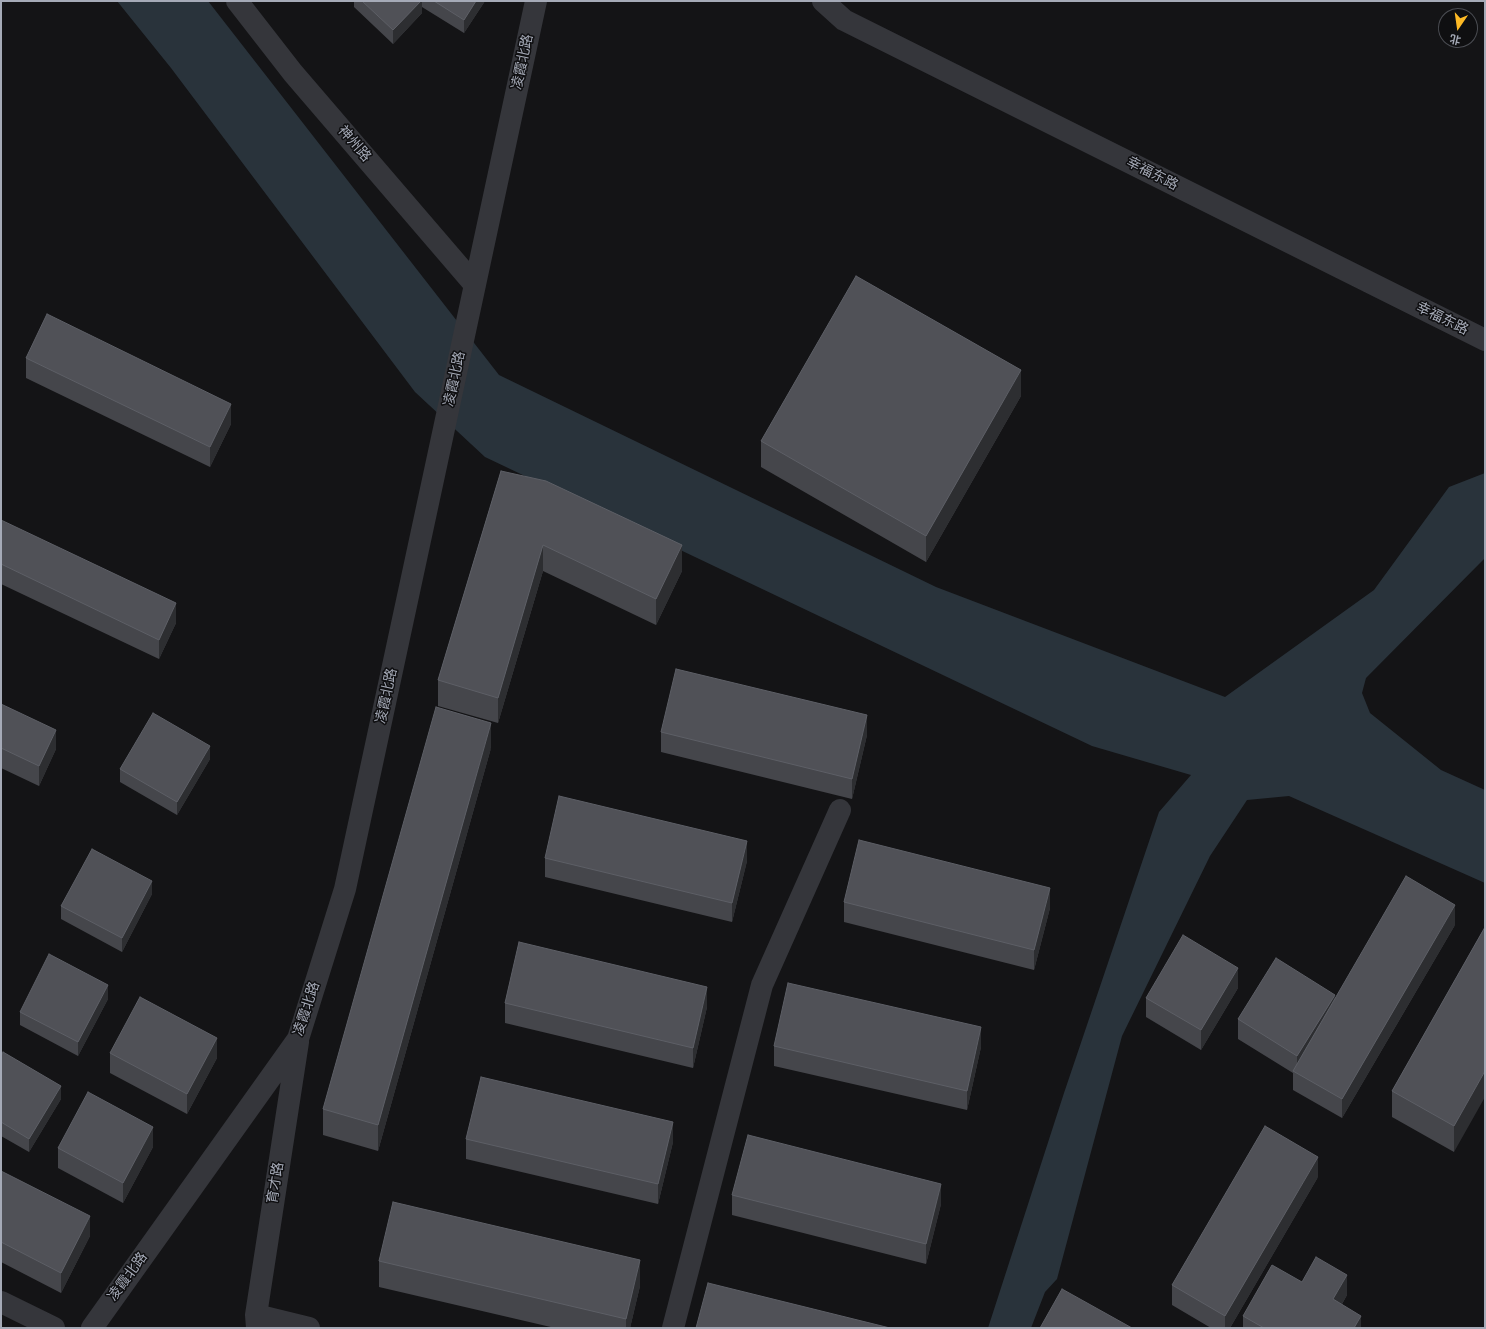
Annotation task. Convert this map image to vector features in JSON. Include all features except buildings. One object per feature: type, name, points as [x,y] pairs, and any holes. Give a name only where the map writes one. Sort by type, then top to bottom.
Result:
[{"type":"street","name":"神州路","points":[[237,1],[293,73],[475,285]]},
{"type":"street","name":"凌霞北路","points":[[92,1328],[298,1039],[345,889],[536,1]]},
{"type":"street","name":"幸福东路","points":[[823,1],[844,20],[1485,340]]},
{"type":"street","points":[[673,1328],[762,985],[840,810]]},
{"type":"street","name":"育才路","points":[[256,1322],[298,1039]]},
{"type":"street","points":[[1,1302],[54,1328]]},
{"type":"street","points":[[256,1322],[309,1328]]},
{"type":"shaded area","points":[[117,1],[208,1],[499,375],[936,587],[1225,697],[1374,590],[1449,487],[1485,473],[1485,558],[1366,678],[1362,693],[1370,713],[1441,770],[1485,790],[1485,883],[1289,796],[1247,800],[1210,856],[1122,1036],[1057,1279],[1045,1292],[1031,1328],[988,1328],[1064,1093],[1159,812],[1191,775],[1092,746],[485,457],[415,392],[171,68]]}]
